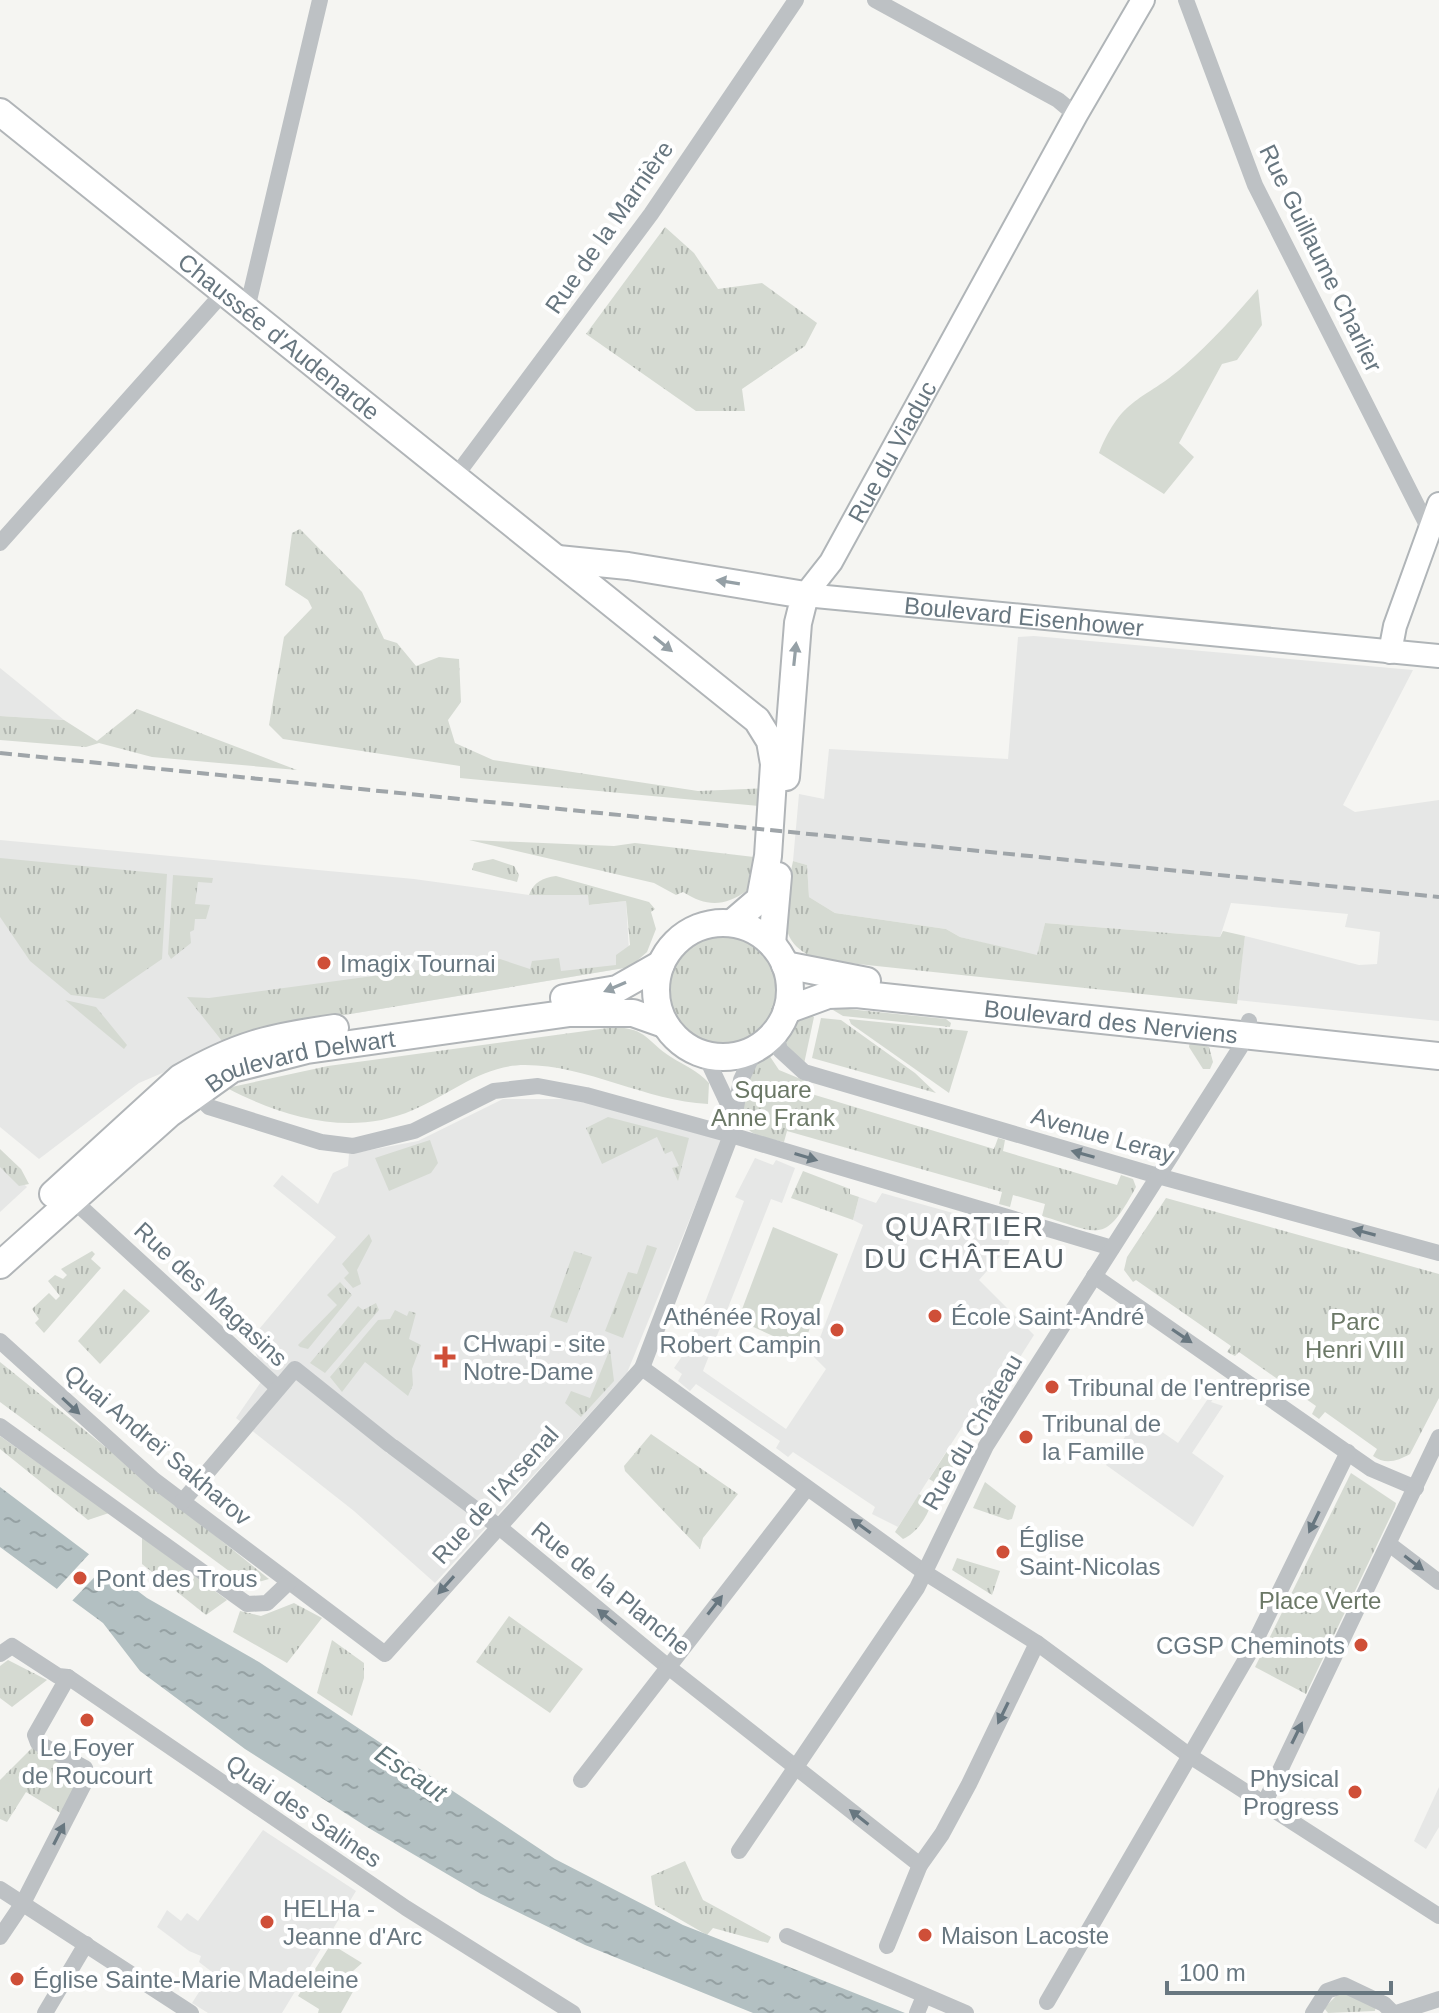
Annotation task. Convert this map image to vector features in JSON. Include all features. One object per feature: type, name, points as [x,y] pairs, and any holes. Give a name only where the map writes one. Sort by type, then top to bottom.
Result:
[{"type":"main road","name":"Chaussée d'Audenarde","points":[[0,112],[757,720]]},
{"type":"main road","points":[[558,559],[612,564]]},
{"type":"main road","name":"Boulevard Eisenhower","points":[[612,564],[805,595]]},
{"type":"main road","name":"Rue du Viaduc","points":[[779,954],[790,714],[798,623],[805,595]]},
{"type":"main road","points":[[757,720],[771,722],[790,714]]},
{"type":"main road","points":[[732,923],[760,933],[779,954],[789,980],[773,1030],[722,1058],[687,1048],[664,1024],[657,995],[661,964],[678,941],[693,931],[732,923],[760,899],[768,856],[774,764],[770,741],[757,720]]},
{"type":"main road","name":"Boulevard des Nerviens","points":[[779,954],[869,982],[1248,1028],[1439,1056]]},
{"type":"main road","name":"Boulevard Delwart","points":[[0,1241],[180,1078],[231,1050],[285,1035],[595,995],[617,989],[661,964]]},
{"type":"main road","name":"Boulevard des Nerviens","points":[[773,1030],[828,995],[856,994],[1439,1042]]},
{"type":"main road","name":"Boulevard Delwart","points":[[0,1265],[195,1093],[232,1069],[307,1050],[570,1013],[633,1013],[664,1024]]},
{"type":"street","points":[[247,309],[320,0]]},
{"type":"street","name":"Rue de la Marnière","points":[[455,477],[651,214],[796,0]]},
{"type":"street","points":[[875,0],[1058,100],[1076,115]]},
{"type":"street","name":"Rue du Viaduc","points":[[805,595],[831,562],[1076,115],[1143,0]]},
{"type":"street","name":"Rue Guillaume Charlier","points":[[1186,0],[1255,185],[1429,529]]},
{"type":"street","points":[[0,543],[224,292]]},
{"type":"street","points":[[1390,652],[1395,626],[1439,504]]},
{"type":"street","points":[[602,595],[603,570],[612,564]]},
{"type":"street","name":"Boulevard Eisenhower","points":[[805,595],[1439,656]]},
{"type":"street","name":"Rue du Château","points":[[739,1851],[797,1768],[924,1572],[986,1446],[1248,1028]]},
{"type":"street","points":[[773,1030],[741,1080],[731,1135],[642,1368],[924,1572],[1037,1643],[1190,1756],[1439,1916]]},
{"type":"street","name":"Avenue Leray","points":[[773,1030],[780,1050],[804,1072],[1158,1176],[1439,1253]]},
{"type":"street","points":[[705,1055],[730,1108],[731,1135]]},
{"type":"street","points":[[195,1093],[209,1107],[339,1145],[396,1137],[431,1124],[494,1091],[523,1086],[586,1095],[1112,1248]]},
{"type":"street","name":"Rue des Magasins","points":[[73,1200],[277,1387],[182,1502]]},
{"type":"street","points":[[1094,1276],[1371,1469],[1416,1488]]},
{"type":"street","name":"Quai Andreï Sakharov","points":[[0,1341],[182,1502],[385,1654]]},
{"type":"street","name":"Rue de l'Arsenal","points":[[385,1654],[642,1368]]},
{"type":"street","name":"Rue de la Planche","points":[[277,1387],[295,1369],[499,1527],[667,1666],[920,1865]]},
{"type":"street","points":[[0,1426],[247,1604],[267,1603],[289,1582]]},
{"type":"street","points":[[1264,1804],[1389,1544],[1402,1509],[1416,1488],[1439,1437]]},
{"type":"street","points":[[1047,2002],[1250,1652],[1348,1452]]},
{"type":"street","points":[[581,1780],[807,1488]]},
{"type":"street","points":[[1389,1544],[1439,1582]]},
{"type":"street","points":[[890,1938],[920,1865],[942,1834],[969,1784],[1037,1643]]},
{"type":"street","name":"Quai des Salines","points":[[6,1650],[58,1676],[68,1677],[406,1908],[573,2013]]},
{"type":"street","points":[[0,1937],[23,1903],[88,1776],[85,1768],[38,1743],[35,1735],[68,1677]]},
{"type":"street","points":[[0,1889],[191,2013]]},
{"type":"street","points":[[787,1936],[920,2005],[966,2013]]},
{"type":"street","points":[[45,2013],[86,1944]]},
{"type":"street","points":[[1313,2013],[1327,1991],[1344,1985],[1387,2006],[1394,2013],[1439,1999]]},
{"type":"shaded area","points":[[1018,637],[1413,670],[1343,805],[1355,812],[1439,800],[1439,1021],[1237,1000],[1245,936],[1359,965],[1377,964],[1380,932],[1345,927],[1348,914],[1231,903],[1220,937],[1045,923],[1037,956],[960,937],[946,929],[835,913],[809,897],[807,865],[793,861],[799,794],[824,799],[829,749],[1008,759]]},
{"type":"shaded area","points":[[0,668],[64,720],[0,716]]},
{"type":"shaded area","points":[[0,840],[414,879],[529,895],[588,895],[590,905],[626,901],[630,967],[267,1028],[139,1083],[39,1159],[0,1127]]},
{"type":"shaded area","name":"CHwapi - site Notre-Dame","points":[[503,1099],[574,1099],[722,1140],[627,1373],[435,1583],[354,1511],[236,1418],[265,1376],[250,1340],[336,1237],[273,1186],[282,1175],[318,1204],[333,1173],[348,1166],[349,1154],[418,1141]]},
{"type":"shaded area","points":[[755,1158],[773,1165],[776,1160],[795,1168],[782,1203],[771,1199],[703,1371],[786,1429],[826,1369],[813,1356],[863,1225],[853,1220],[859,1197],[876,1203],[882,1193],[1013,1230],[1007,1248],[979,1280],[1034,1335],[973,1432],[962,1427],[898,1527],[872,1514],[875,1507],[793,1452],[788,1457],[776,1448],[780,1441],[696,1384],[690,1391],[678,1381],[682,1374],[674,1368],[687,1349],[744,1201],[735,1197]]},
{"type":"shaded area","points":[[0,1163],[27,1187],[0,1212]]},
{"type":"shaded area","points":[[1220,1381],[1224,1384],[1211,1402],[1223,1406],[1192,1453],[1224,1476],[1193,1527],[1106,1465],[1139,1416],[1178,1443]]},
{"type":"shaded area","points":[[1439,1787],[1439,1827],[1426,1849],[1414,1841]]},
{"type":"shaded area","name":"HELHa - Jeanne d'Arc","points":[[263,1830],[356,1891],[282,2013],[208,2013],[192,2003],[212,1972],[199,1962],[201,1956],[189,1951],[157,1927],[167,1910],[181,1921],[187,1913],[198,1921]]},
{"type":"green space","points":[[665,227],[694,253],[718,289],[762,283],[817,323],[805,346],[742,389],[745,411],[696,411],[586,334]]},
{"type":"green space","points":[[1258,289],[1262,325],[1237,360],[1222,364],[1179,443],[1194,457],[1164,494],[1099,453],[1126,409],[1184,366]]},
{"type":"green space","points":[[300,529],[362,592],[384,639],[397,643],[416,666],[439,657],[459,659],[461,702],[448,720],[455,743],[493,760],[698,791],[768,788],[759,806],[460,778],[460,766],[283,739],[269,725],[284,637],[312,608],[308,600],[285,585],[292,533]]},
{"type":"green space","points":[[137,709],[297,770],[152,757],[99,743],[86,747],[0,740],[0,716],[64,720],[97,741]]},
{"type":"green space","points":[[469,840],[614,846],[635,843],[754,857],[748,890],[731,900],[716,903],[683,892],[676,895],[654,883]]},
{"type":"green space","points":[[0,858],[167,874],[162,959],[104,999],[71,995],[30,961],[0,917]]},
{"type":"green space","points":[[493,859],[514,866],[519,875],[517,882],[472,870],[474,863]]},
{"type":"green space","points":[[793,861],[807,865],[809,897],[835,913],[946,929],[960,937],[1037,955],[1045,923],[1220,937],[1223,931],[1245,936],[1237,1004],[820,960],[804,953],[787,932],[785,906]]},
{"type":"green space","points":[[173,875],[213,878],[212,883],[198,882],[195,904],[210,905],[206,919],[195,919],[194,930],[190,932],[191,943],[171,959],[168,954]]},
{"type":"green space","points":[[556,876],[649,902],[655,909],[651,912],[656,929],[647,952],[630,967],[267,1028],[226,1046],[187,997],[209,998],[500,959],[530,969],[532,961],[559,958],[561,971],[616,965],[616,955],[630,945],[626,901],[589,905],[588,895],[529,895],[539,881]]},
{"type":"green space","points":[[722,934],[743,938],[761,950],[773,968],[777,989],[773,1010],[761,1028],[743,1040],[722,1044],[701,1040],[683,1028],[671,1010],[667,989],[671,968],[683,950],[701,938]]},
{"type":"green space","points":[[65,1000],[96,1007],[127,1045],[124,1049]]},
{"type":"green space","points":[[833,1010],[946,1019],[951,1023],[950,1027],[843,1016]]},
{"type":"green space","points":[[808,1013],[814,1017],[804,1064],[794,1060],[784,1042],[792,1021]]},
{"type":"green space","points":[[821,1018],[841,1020],[915,1073],[936,1093],[812,1058]]},
{"type":"green space","points":[[849,1019],[968,1031],[949,1093],[851,1024]]},
{"type":"green space","points":[[615,1027],[641,1033],[700,1075],[709,1083],[708,1104],[662,1097],[571,1071],[525,1065],[509,1066],[481,1075],[413,1110],[366,1122],[342,1123],[295,1115],[227,1088],[328,1066]]},
{"type":"green space","points":[[1190,1040],[1209,1047],[1213,1062],[1210,1069],[1203,1069],[1189,1047]]},
{"type":"green space","name":"Square Anne Frank","points":[[767,1052],[779,1070],[808,1082],[805,1092],[994,1149],[998,1138],[1005,1140],[1003,1151],[1117,1185],[1121,1175],[1133,1179],[1136,1187],[1116,1219],[1107,1227],[1089,1230],[1042,1216],[1045,1204],[1013,1195],[1010,1207],[999,1204],[1002,1192],[787,1131],[784,1142],[759,1136],[750,1131],[742,1120],[741,1099],[748,1077]]},
{"type":"green space","points":[[608,1117],[689,1138],[678,1181],[672,1168],[679,1166],[672,1151],[665,1154],[657,1137],[602,1164],[586,1128]]},
{"type":"green space","points":[[430,1140],[438,1163],[431,1173],[389,1191],[375,1158]]},
{"type":"green space","points":[[0,1149],[21,1169],[29,1184],[19,1186],[0,1167]]},
{"type":"green space","points":[[803,1171],[850,1189],[850,1194],[859,1197],[853,1220],[791,1198]]},
{"type":"green space","name":"Parc Henri VIII","points":[[1166,1198],[1439,1274],[1439,1398],[1410,1454],[1392,1461],[1373,1456],[1377,1449],[1325,1412],[1319,1419],[1312,1414],[1316,1406],[1239,1352],[1235,1356],[1227,1352],[1231,1346],[1136,1280],[1133,1282],[1124,1270],[1127,1257]]},
{"type":"green space","points":[[773,1227],[838,1254],[802,1349],[738,1320]]},
{"type":"green space","points":[[369,1234],[372,1241],[357,1270],[361,1284],[353,1288],[344,1278],[349,1273],[342,1264]]},
{"type":"green space","points":[[647,1245],[657,1248],[623,1338],[605,1331],[628,1272],[637,1274]]},
{"type":"green space","points":[[92,1251],[95,1254],[91,1259],[101,1268],[44,1333],[35,1323],[39,1319],[32,1309],[49,1293],[56,1300],[60,1296],[48,1281],[55,1275],[63,1279],[67,1275],[61,1269]]},
{"type":"green space","points":[[574,1251],[592,1257],[567,1323],[550,1317]]},
{"type":"green space","points":[[340,1282],[352,1295],[308,1349],[300,1347],[298,1345],[337,1305],[327,1295]]},
{"type":"green space","points":[[124,1289],[150,1311],[100,1364],[78,1341]]},
{"type":"green space","points":[[376,1303],[379,1310],[325,1373],[310,1363],[358,1306],[363,1310]]},
{"type":"green space","points":[[395,1310],[407,1316],[409,1311],[416,1313],[409,1339],[421,1345],[412,1369],[413,1385],[408,1396],[365,1362],[342,1392],[330,1377],[378,1320],[390,1319]]},
{"type":"green space","points":[[610,1349],[614,1381],[581,1417],[565,1403],[571,1391],[590,1398]]},
{"type":"green space","points":[[0,1362],[269,1579],[248,1585],[0,1402]]},
{"type":"green space","points":[[651,1434],[738,1494],[703,1538],[700,1549],[625,1471],[624,1466]]},
{"type":"green space","points":[[0,1436],[109,1513],[88,1520],[0,1449]]},
{"type":"green space","points":[[951,1445],[960,1451],[957,1454],[959,1457],[941,1486],[929,1479]]},
{"type":"green space","name":"Place Verte","points":[[1351,1473],[1396,1503],[1306,1694],[1255,1667]]},
{"type":"green space","points":[[985,1482],[1016,1506],[1012,1519],[973,1508]]},
{"type":"green space","points":[[919,1494],[932,1502],[921,1524],[903,1539],[895,1532]]},
{"type":"green space","points":[[142,1537],[227,1600],[206,1615],[142,1564]]},
{"type":"green space","points":[[957,1558],[1000,1571],[992,1595],[952,1570]]},
{"type":"green space","points":[[294,1603],[322,1618],[287,1663],[233,1632],[240,1611],[261,1616]]},
{"type":"green space","points":[[509,1616],[583,1669],[550,1713],[476,1662]]},
{"type":"green space","points":[[332,1640],[364,1663],[364,1678],[352,1716],[317,1693]]},
{"type":"green space","points":[[8,1660],[47,1680],[12,1707],[0,1698],[0,1666]]},
{"type":"green space","points":[[33,1747],[80,1771],[81,1776],[62,1814],[26,1792],[7,1822],[0,1819],[0,1780]]},
{"type":"green space","points":[[685,1861],[703,1900],[771,1937],[768,1943],[713,1928],[707,1935],[655,1905],[651,1876]]},
{"type":"green space","points":[[331,1944],[362,1963],[353,1971],[360,1979],[341,2013],[318,2013],[319,2009],[298,1996]]},
{"type":"green space","points":[[1340,1992],[1376,2005],[1375,2011],[1328,2013],[1324,2008]]},
{"type":"water","name":"Escaut","points":[[0,1487],[147,1598],[259,1662],[555,1859],[683,1925],[905,2013],[753,2013],[585,1945],[481,1894],[367,1827],[245,1749],[140,1671],[103,1623],[0,1547]]},
{"type":"pier","points":[[91,1552],[107,1564],[69,1604],[54,1592]]},
{"type":"railway","points":[[0,753],[1439,897]]},
{"type":"place","name":"Imagix Tournai","points":[[324,963]]},
{"type":"place","name":"École Saint-André","points":[[935,1316]]},
{"type":"place","name":"Athénée Royal Robert Campin","points":[[837,1330]]},
{"type":"place","name":"CHwapi - site Notre-Dame","points":[[445,1357]]},
{"type":"place","name":"Tribunal de l'entreprise","points":[[1052,1387]]},
{"type":"place","name":"Tribunal de la Famille","points":[[1026,1437]]},
{"type":"place","name":"Église Saint-Nicolas","points":[[1003,1552]]},
{"type":"place","name":"Pont des Trous","points":[[80,1578]]},
{"type":"place","name":"CGSP Cheminots","points":[[1361,1645]]},
{"type":"place","name":"Le Foyer de Roucourt","points":[[87,1720]]},
{"type":"place","name":"Physical Progress","points":[[1355,1792]]},
{"type":"place","name":"HELHa - Jeanne d'Arc","points":[[267,1922]]},
{"type":"place","name":"Maison Lacoste","points":[[925,1935]]},
{"type":"place","name":"Église Sainte-Marie Madeleine","points":[[17,1979]]},
{"type":"district","name":"QUARTIER DU CHÂTEAU","points":[[965,1242]]}]
